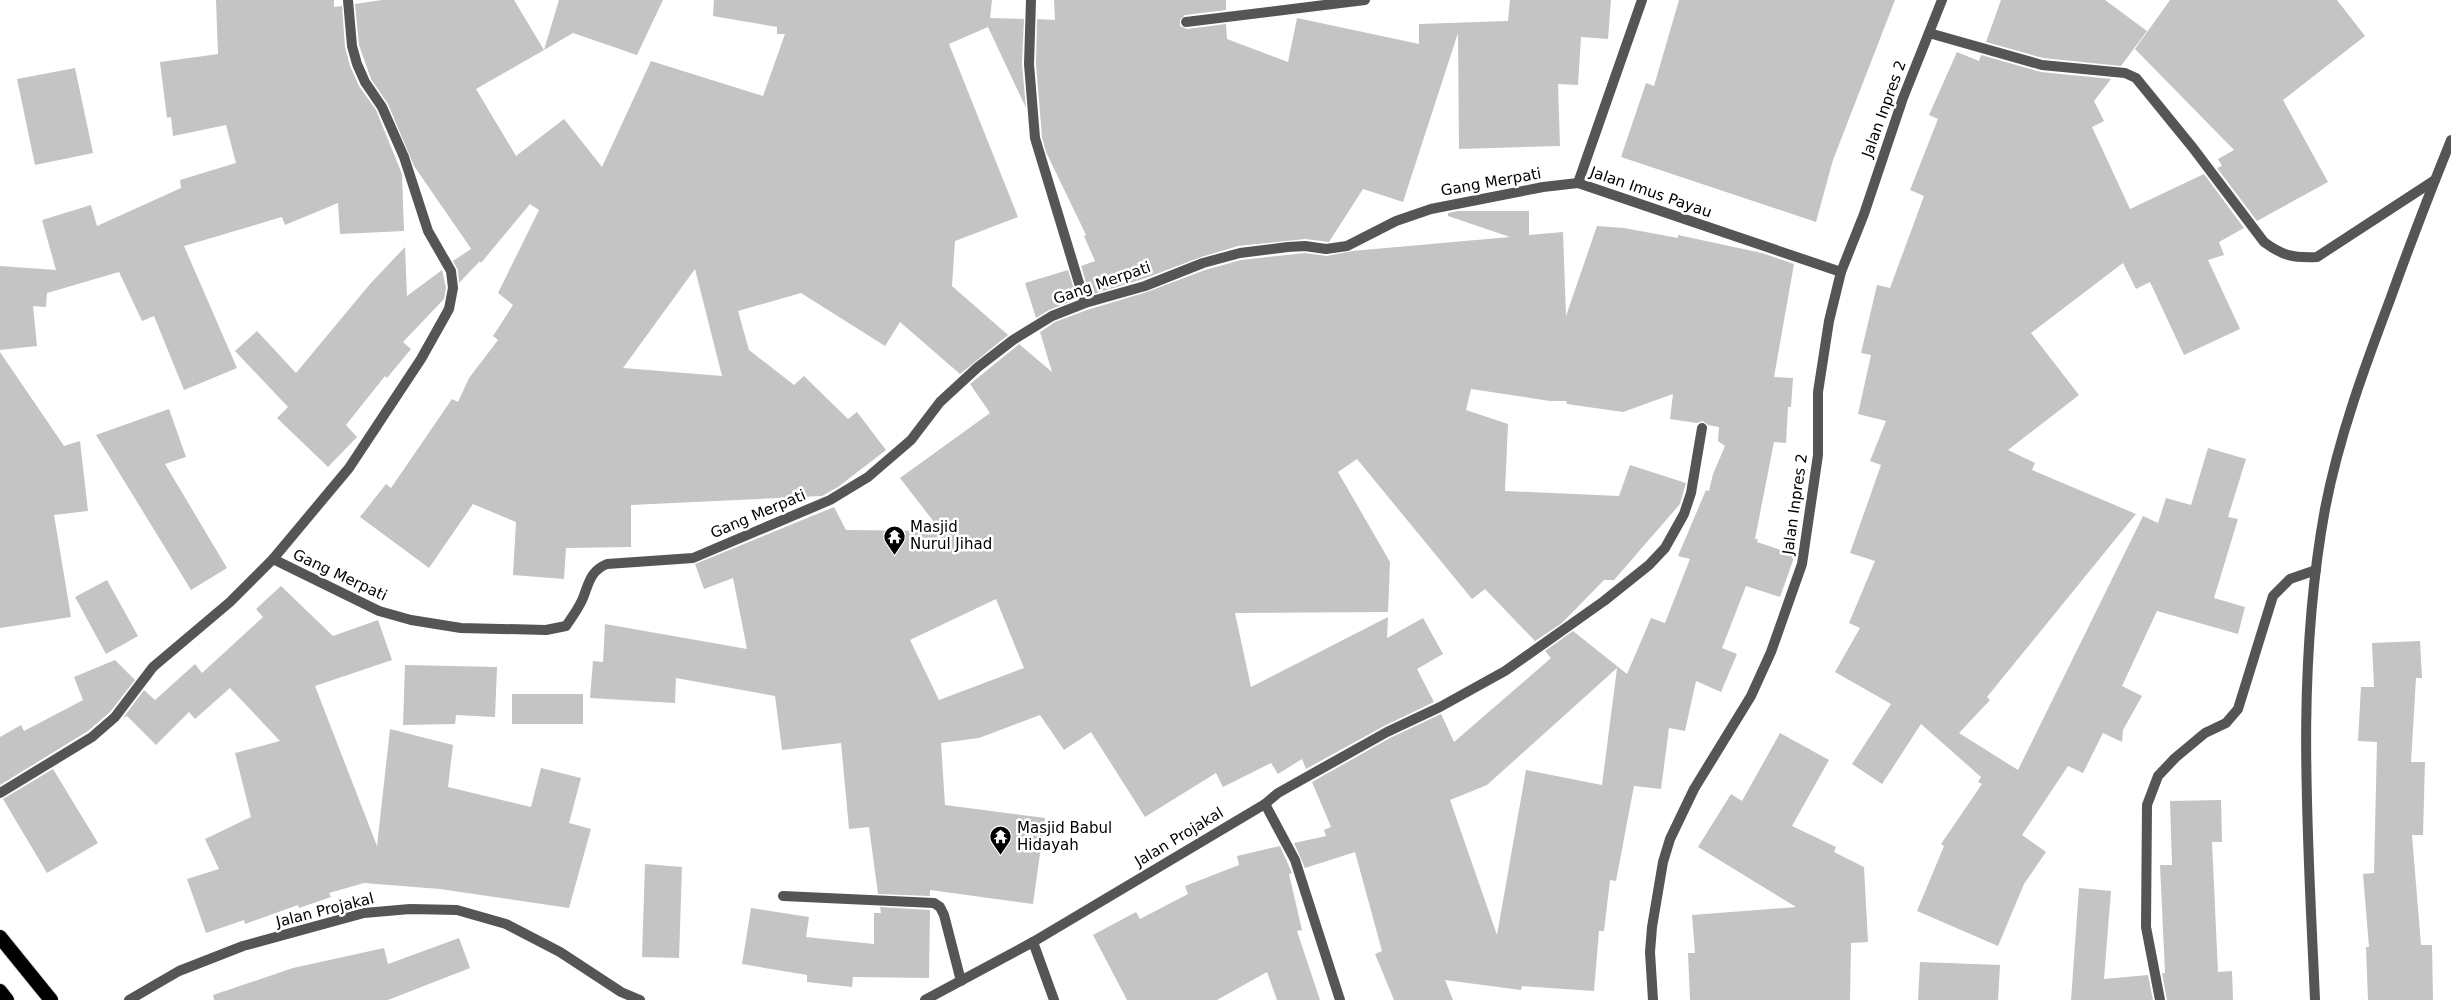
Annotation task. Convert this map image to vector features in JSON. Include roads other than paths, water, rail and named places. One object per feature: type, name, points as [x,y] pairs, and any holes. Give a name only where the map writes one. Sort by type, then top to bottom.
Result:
[{"type":"highway","points":[[0,937],[51,1000]]},
{"type":"highway","points":[[0,991],[7,1000]]},
{"type":"street","points":[[273,559],[349,468],[421,359],[449,309],[453,288],[451,271],[428,231],[404,157],[382,107],[365,82],[357,64],[352,46],[348,0]]},
{"type":"street","points":[[1030,0],[1030,80],[1035,138],[1085,303]]},
{"type":"street","points":[[1186,22],[1365,0]]},
{"type":"street","name":"Jalan Imus Payau","points":[[1642,0],[1578,183],[1841,272]]},
{"type":"street","name":"Jalan Inpres 2","points":[[1653,1000],[1650,952],[1652,927],[1658,885],[1670,839],[1694,789],[1751,696],[1771,652],[1802,564],[1818,455],[1818,392],[1829,321],[1841,272],[1942,0]]},
{"type":"street","points":[[1929,33],[2042,65],[2125,73],[2136,78],[2264,242],[2279,254],[2300,258],[2317,257],[2435,180]]},
{"type":"street","points":[[2315,1000],[2307,820],[2305,719],[2308,651],[2316,570],[2332,478],[2364,368],[2451,140]]},
{"type":"street","name":"Gang Merpati","points":[[0,793],[92,737],[115,717],[152,667],[230,602],[273,559],[379,611],[411,620],[461,628],[546,630],[566,626],[583,599],[588,581],[598,568],[607,564],[693,558],[830,500],[851,489],[911,440],[940,402],[978,367],[1014,340],[1052,316],[1085,303],[1145,286],[1203,263],[1240,253],[1288,246],[1326,249],[1347,246],[1396,221],[1431,209],[1578,183]]},
{"type":"street","name":"Jalan Projakal","points":[[925,1000],[1033,942],[1266,804],[1278,793],[1388,732],[1440,707],[1505,671],[1604,601],[1649,564],[1665,548],[1684,514],[1691,493],[1702,428]]},
{"type":"street","points":[[2160,1000],[2146,927],[2147,805],[2158,776],[2175,758],[2205,733],[2226,723],[2238,710],[2273,596],[2290,579],[2316,570]]},
{"type":"street","points":[[1266,804],[1295,860],[1340,1000]]},
{"type":"street","points":[[783,896],[934,903],[940,907],[944,915],[961,981]]},
{"type":"street","name":"Jalan Projakal","points":[[129,1000],[179,972],[244,946],[364,913],[410,909],[457,910],[506,924],[560,952],[621,996],[640,1000]]},
{"type":"street","points":[[1033,942],[1054,1000]]},
{"type":"place","name":"Masjid Nurul Jihad","points":[[894,555]]},
{"type":"place","name":"Masjid Babul Hidayah","points":[[1001,856]]}]
